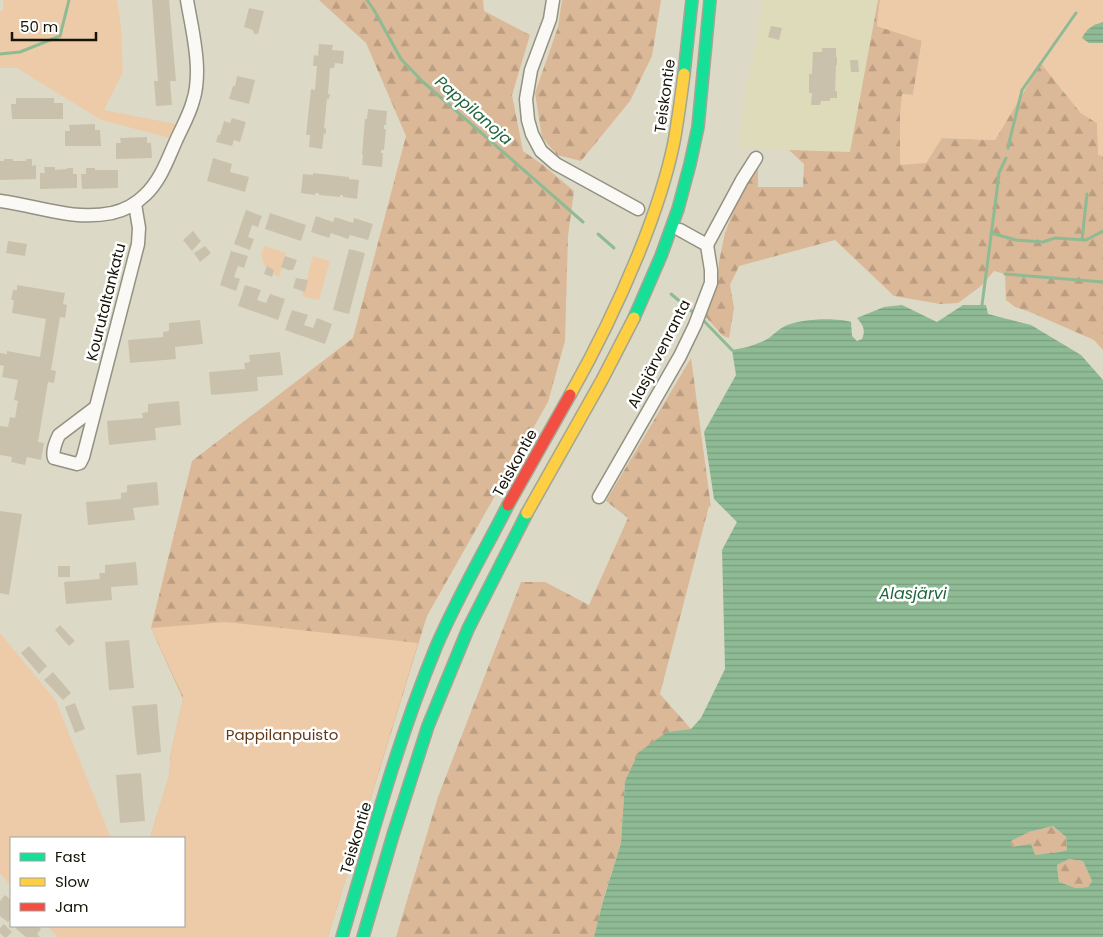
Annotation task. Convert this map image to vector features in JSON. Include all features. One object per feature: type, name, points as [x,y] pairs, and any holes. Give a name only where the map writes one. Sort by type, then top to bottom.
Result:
[{"type":"highway","name":"Teiskontie","points":[[342,937],[390,775],[437,646],[510,501],[595,350],[622,294],[650,225],[674,142],[686,61],[692,0]]},
{"type":"highway","points":[[363,937],[428,726],[468,629],[530,506],[602,380],[661,256],[678,209],[698,128],[710,0]]},
{"type":"highway","points":[[698,128],[707,116],[719,25]]},
{"type":"street","points":[[0,201],[66,214],[84,215],[112,213],[122,210],[135,204],[146,195],[157,180],[193,102],[197,61],[187,0]]},
{"type":"street","points":[[554,0],[550,19],[531,70],[526,99],[528,120],[532,134],[541,151],[556,164],[638,209]]},
{"type":"street","points":[[680,230],[707,245],[756,158]]},
{"type":"street","name":"Kourutaltankatu","points":[[96,407],[138,244],[139,228],[135,204]]},
{"type":"street","name":"Alasjärvenranta","points":[[599,498],[680,356],[695,325],[711,283],[707,245]]},
{"type":"shaded area","points":[[764,0],[878,0],[850,153],[738,147],[745,97]]},
{"type":"green space","points":[[3,0],[117,0],[121,27],[123,72],[104,110],[176,124],[170,138],[101,120],[17,68],[0,68],[0,11],[3,10]]},
{"type":"green space","points":[[319,0],[483,0],[484,11],[530,35],[512,95],[523,151],[574,191],[568,236],[565,341],[548,402],[427,616],[328,937],[58,937],[49,927],[185,927],[185,837],[150,837],[169,776],[171,752],[183,699],[151,628],[192,461],[353,338],[406,136],[366,43]]},
{"type":"green space","points":[[562,0],[661,0],[652,56],[630,101],[581,161],[557,155],[542,137],[535,93],[558,27]]},
{"type":"green space","points":[[878,0],[880,0],[877,26],[922,40],[913,95],[902,94],[926,163],[941,138],[995,140],[1041,63],[1081,113],[1097,123],[1099,155],[1103,156],[1103,350],[1094,340],[1015,307],[1006,300],[1005,274],[994,271],[981,286],[958,303],[940,304],[894,296],[835,240],[739,266],[730,285],[734,308],[729,338],[723,336],[705,316],[718,278],[725,233],[737,202],[758,167],[758,187],[803,187],[804,164],[789,150],[850,152]]},
{"type":"green space","points":[[880,0],[1103,0],[1103,156],[1098,155],[1097,123],[1081,113],[1041,63],[995,140],[942,138],[926,163],[900,165],[902,94],[913,95],[922,41],[877,26]]},
{"type":"green space","points":[[265,246],[286,253],[279,277],[269,271],[263,262],[261,254]]},
{"type":"green space","points":[[313,256],[330,261],[319,300],[302,296]]},
{"type":"green space","points":[[691,358],[711,507],[709,506],[660,694],[691,729],[667,732],[625,781],[621,843],[603,900],[595,936],[396,937],[438,797],[521,582],[545,582],[589,605],[628,518],[606,501]]},
{"type":"green space","name":"Pappilanpuisto","points":[[226,622],[418,643],[328,937],[58,937],[49,927],[185,927],[185,837],[150,837],[169,776],[171,752],[183,699],[151,628]]},
{"type":"green space","points":[[0,633],[56,701],[111,837],[10,837],[10,885],[0,873]]},
{"type":"green space","points":[[1053,826],[1066,837],[1067,850],[1035,855],[1012,847],[1011,841],[1029,832]]},
{"type":"green space","points":[[1069,859],[1083,861],[1092,881],[1088,887],[1076,888],[1059,882],[1057,865]]},
{"type":"water","points":[[1103,22],[1103,43],[1089,43],[1082,38],[1091,27]]},
{"type":"water","name":"Alasjärvi","points":[[902,305],[937,322],[963,305],[986,305],[988,314],[1031,325],[1081,355],[1103,380],[1103,937],[594,937],[621,843],[625,781],[639,752],[667,732],[691,729],[701,718],[725,669],[722,550],[737,522],[714,499],[704,432],[736,375],[732,350],[760,343],[783,327],[791,324],[817,319],[851,322],[852,336],[857,341],[862,339],[864,330],[857,318],[884,307]],"holes":[[[1053,826],[1066,837],[1067,850],[1035,855],[1031,844],[1012,847],[1011,841],[1029,832]],[[1069,859],[1083,861],[1092,881],[1088,887],[1076,888],[1059,882],[1057,865]]]},
{"type":"building","points":[[152,0],[169,0],[176,81],[170,81],[172,105],[156,106],[154,81],[158,81]]},
{"type":"building","points":[[249,8],[264,11],[258,34],[254,34],[253,30],[244,27]]},
{"type":"building","points":[[771,26],[782,28],[779,40],[768,37]]},
{"type":"building","points":[[319,44],[333,45],[332,50],[344,51],[343,64],[335,63],[334,68],[330,68],[328,94],[330,94],[329,99],[327,99],[324,128],[326,129],[326,134],[324,133],[322,149],[309,147],[310,135],[306,135],[311,89],[315,90],[317,66],[313,66],[314,55],[318,56]]},
{"type":"building","points":[[822,48],[836,48],[835,91],[837,91],[837,98],[830,98],[830,101],[821,101],[820,105],[811,105],[812,93],[809,93],[809,74],[812,74],[813,52],[822,52]]},
{"type":"building","points":[[850,60],[858,60],[859,72],[851,72]]},
{"type":"building","points":[[237,76],[255,80],[249,104],[229,99]]},
{"type":"building","points":[[16,98],[54,98],[54,103],[63,103],[63,119],[12,119],[11,104],[16,104]]},
{"type":"building","points":[[368,109],[387,111],[386,125],[384,125],[384,129],[386,129],[384,150],[381,150],[381,153],[383,153],[382,167],[362,165],[365,119],[367,119]]},
{"type":"building","points":[[232,118],[246,122],[240,142],[234,140],[232,146],[216,142],[224,121],[230,123]]},
{"type":"building","points":[[95,124],[95,130],[100,130],[101,146],[65,146],[65,131],[70,131],[69,125]]},
{"type":"building","points":[[147,137],[147,143],[151,143],[152,158],[116,159],[116,143],[121,143],[120,138]]},
{"type":"building","points":[[213,158],[232,164],[230,172],[249,177],[245,192],[207,181]]},
{"type":"building","points":[[4,159],[26,161],[26,159],[32,159],[32,166],[36,165],[36,179],[0,180],[0,161],[4,161]]},
{"type":"building","points":[[44,167],[55,167],[55,170],[73,168],[73,174],[77,174],[77,188],[40,189],[40,173],[45,173]]},
{"type":"building","points":[[86,168],[118,170],[118,188],[82,189],[81,174],[86,174]]},
{"type":"building","points":[[313,173],[359,180],[357,199],[343,197],[343,195],[340,195],[340,197],[319,195],[319,193],[315,193],[315,195],[301,193],[303,174],[313,175]]},
{"type":"building","points":[[246,210],[262,216],[258,227],[252,225],[248,237],[254,239],[250,250],[234,244]]},
{"type":"building","points":[[270,213],[306,225],[301,241],[265,229]]},
{"type":"building","points":[[316,216],[333,222],[335,217],[353,223],[354,218],[373,224],[368,240],[350,235],[348,239],[331,233],[329,238],[311,232]]},
{"type":"building","points":[[193,231],[201,241],[192,251],[183,240]]},
{"type":"building","points":[[8,241],[27,244],[25,256],[6,253]]},
{"type":"building","points":[[205,246],[211,253],[200,262],[194,253]]},
{"type":"building","points":[[349,249],[365,253],[349,314],[333,310]]},
{"type":"building","points":[[231,251],[248,256],[244,268],[238,266],[234,277],[240,279],[236,291],[220,285]]},
{"type":"building","points":[[285,256],[297,260],[293,270],[281,267]]},
{"type":"building","points":[[267,266],[274,270],[272,277],[264,274]]},
{"type":"building","points":[[296,278],[308,280],[305,292],[293,288]]},
{"type":"building","points":[[17,285],[65,293],[63,304],[67,305],[65,318],[60,317],[51,370],[56,371],[54,383],[48,382],[38,442],[44,443],[41,460],[27,457],[25,465],[11,462],[12,457],[0,455],[0,426],[8,427],[10,417],[15,418],[18,401],[14,400],[18,380],[2,377],[4,366],[0,365],[0,353],[7,354],[7,351],[40,357],[46,319],[12,313],[14,300],[11,300],[13,290],[17,290]]},
{"type":"building","points":[[245,285],[261,290],[257,300],[266,303],[270,294],[285,299],[278,320],[238,306]]},
{"type":"building","points":[[292,310],[308,315],[304,325],[313,328],[317,318],[332,324],[325,344],[285,330]]},
{"type":"building","points":[[200,320],[203,344],[175,347],[176,359],[130,363],[128,340],[163,337],[163,332],[169,331],[169,323]]},
{"type":"building","points":[[280,352],[283,375],[257,377],[258,391],[211,395],[209,372],[245,369],[244,363],[250,362],[249,355]]},
{"type":"building","points":[[179,401],[181,425],[155,428],[156,440],[109,445],[107,421],[143,418],[142,413],[148,412],[148,404]]},
{"type":"building","points":[[157,482],[159,505],[133,508],[135,520],[88,525],[86,502],[121,499],[121,493],[127,492],[127,485]]},
{"type":"building","points":[[0,511],[22,514],[9,595],[0,593]]},
{"type":"building","points":[[136,562],[138,585],[111,587],[112,600],[66,604],[64,582],[100,579],[99,573],[105,573],[105,565]]},
{"type":"building","points":[[58,566],[70,566],[70,577],[58,577]]},
{"type":"building","points":[[60,625],[75,641],[69,646],[55,630]]},
{"type":"building","points":[[129,640],[134,688],[109,690],[105,642]]},
{"type":"building","points":[[29,646],[47,666],[39,674],[21,653]]},
{"type":"building","points":[[53,672],[71,693],[63,700],[44,680]]},
{"type":"building","points":[[75,703],[85,729],[75,733],[65,707]]},
{"type":"building","points":[[157,704],[161,752],[137,755],[132,706]]},
{"type":"building","points":[[141,773],[145,821],[120,823],[116,775]]},
{"type":"building","points":[[5,895],[10,899],[10,919],[8,922],[0,916],[0,901]]},
{"type":"building","points":[[4,924],[12,932],[7,937],[0,933],[0,928]]},
{"type":"building","points":[[17,927],[38,927],[41,929],[37,934],[40,937],[26,937],[16,929]]},
{"type":"waterway","points":[[0,54],[20,52],[60,36],[69,0]]},
{"type":"waterway","name":"Pappilanoja","points":[[367,0],[401,59],[422,81],[583,222]]},
{"type":"waterway","points":[[1008,148],[1022,90],[1076,13]]},
{"type":"waterway","points":[[982,305],[999,173],[1006,158]]},
{"type":"waterway","points":[[1082,240],[1087,194]]},
{"type":"waterway","points":[[991,233],[1016,240],[1043,242],[1055,238],[1086,240],[1103,231]]},
{"type":"waterway","name":"Pappilanoja","points":[[598,234],[614,248]]},
{"type":"waterway","points":[[1005,274],[1103,282]]},
{"type":"waterway","name":"Pappilanoja","points":[[671,294],[694,313]]},
{"type":"waterway","name":"Pappilanoja","points":[[702,319],[732,350]]},
{"type":"traffic: fast","points":[[684,74],[692,0]]},
{"type":"traffic: fast","points":[[634,318],[661,256],[678,209],[690,164],[698,127],[710,0]]},
{"type":"traffic: fast","points":[[342,937],[385,791],[422,682],[453,611],[508,505]]},
{"type":"traffic: fast","points":[[363,937],[428,726],[468,629],[527,513]]},
{"type":"traffic: slow","points":[[570,395],[615,309],[654,213],[674,142],[684,74]]},
{"type":"traffic: slow","points":[[527,513],[602,380],[634,318]]},
{"type":"traffic: jam","points":[[508,505],[570,395]]}]
